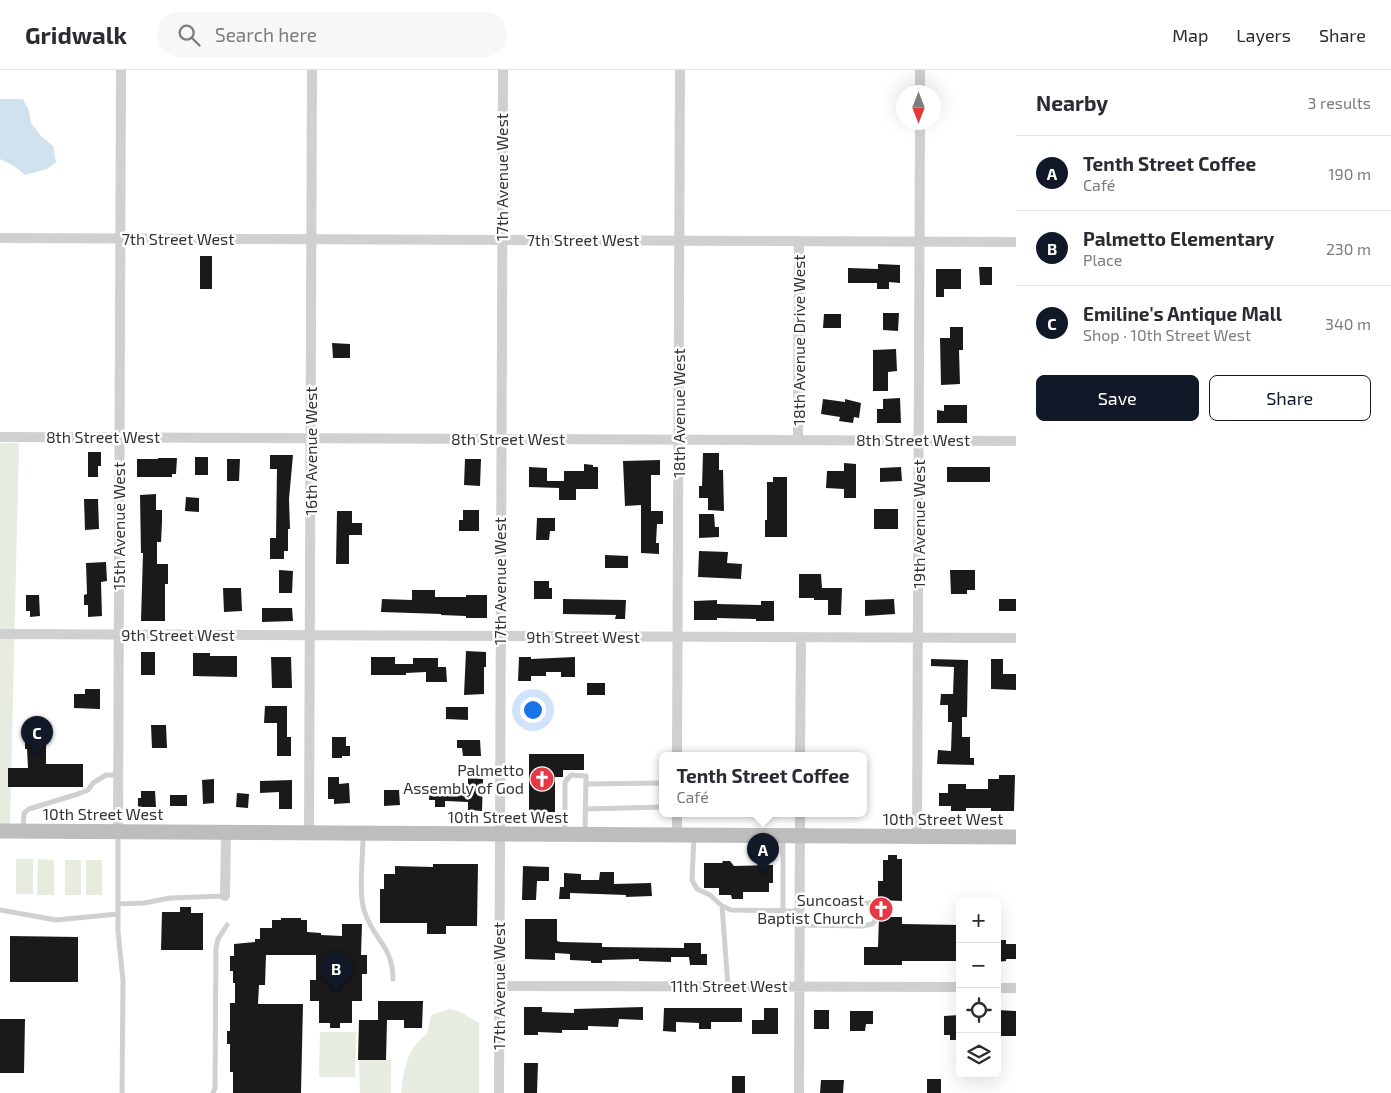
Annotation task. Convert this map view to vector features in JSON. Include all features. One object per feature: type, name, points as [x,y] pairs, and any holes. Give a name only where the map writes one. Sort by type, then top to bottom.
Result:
[{"type":"street","name":"15th Avenue West","points":[[118,832],[121,70]]},
{"type":"street","name":"16th Avenue West","points":[[309,833],[312,70]]},
{"type":"street","name":"17th Avenue West","points":[[499,1093],[502,70]]},
{"type":"street","name":"18th Avenue West","points":[[677,752],[680,70]]},
{"type":"street","points":[[920,70],[920,85]]},
{"type":"street","name":"19th Avenue West","points":[[917,836],[920,130]]},
{"type":"street","name":"7th Street West","points":[[0,238],[1016,242]]},
{"type":"street","name":"18th Avenue Drive West","points":[[798,440],[799,241]]},
{"type":"street","name":"8th Street West","points":[[0,437],[1016,441]]},
{"type":"street","name":"9th Street West","points":[[0,634],[1016,638]]},
{"type":"street","points":[[800,752],[801,638]]},
{"type":"street","points":[[677,817],[677,835]]},
{"type":"street","points":[[799,1093],[800,817]]},
{"type":"street","name":"10th Street West","points":[[0,831],[1016,837]]},
{"type":"street","points":[[225,896],[226,833]]},
{"type":"street","name":"11th Street West","points":[[499,986],[956,987]]},
{"type":"street","points":[[1001,988],[1016,988]]},
{"type":"lane","points":[[24,831],[24,813],[28,809],[88,790],[93,782],[106,775],[118,775]]},
{"type":"lane","points":[[565,834],[565,782],[570,775],[586,776],[585,835]]},
{"type":"lane","points":[[586,784],[659,782]]},
{"type":"lane","points":[[585,809],[659,807]]},
{"type":"lane","points":[[118,832],[118,931],[123,981],[122,1093]]},
{"type":"lane","points":[[363,833],[362,904],[366,917],[389,955],[393,979]]},
{"type":"lane","points":[[694,835],[692,880],[694,886],[710,895],[722,906],[731,910],[783,911],[800,907],[871,903],[876,908],[876,916],[872,924],[863,926],[800,925]]},
{"type":"lane","points":[[783,836],[783,911]]},
{"type":"lane","points":[[118,904],[144,903],[170,898],[225,896]]},
{"type":"lane","points":[[722,906],[728,986]]},
{"type":"lane","points":[[0,910],[56,920],[118,914]]},
{"type":"lane","points":[[213,1093],[215,1088],[216,948],[218,939],[227,925]]},
{"type":"shaded area","points":[[0,443],[19,443],[10,825],[0,825]]},
{"type":"shaded area","points":[[16,859],[33,859],[33,894],[16,894]]},
{"type":"shaded area","points":[[38,859],[54,860],[54,895],[37,895]]},
{"type":"shaded area","points":[[65,860],[81,860],[81,895],[65,895]]},
{"type":"shaded area","points":[[86,860],[102,860],[102,895],[86,895]]},
{"type":"shaded area","points":[[450,1009],[460,1012],[479,1023],[479,1093],[401,1093],[407,1060],[414,1046],[427,1034],[431,1015]]},
{"type":"shaded area","points":[[320,1032],[356,1032],[355,1077],[319,1077]]},
{"type":"shaded area","points":[[391,1060],[391,1093],[360,1093],[359,1061]]},
{"type":"water","points":[[0,99],[23,99],[29,111],[31,123],[41,136],[53,146],[56,162],[47,169],[25,175],[14,166],[0,159]]},
{"type":"building","points":[[200,256],[212,256],[212,289],[200,289]]},
{"type":"building","points":[[878,264],[900,265],[900,283],[889,282],[889,289],[877,289],[877,283],[848,283],[848,268],[878,269]]},
{"type":"building","points":[[979,267],[992,267],[992,285],[980,285]]},
{"type":"building","points":[[936,269],[961,269],[961,289],[944,289],[944,297],[936,297]]},
{"type":"building","points":[[883,313],[899,313],[898,331],[883,330]]},
{"type":"building","points":[[824,314],[841,314],[841,328],[823,328]]},
{"type":"building","points":[[950,327],[963,327],[963,350],[959,350],[960,384],[941,385],[940,338],[950,338]]},
{"type":"building","points":[[332,343],[350,344],[350,358],[333,358]]},
{"type":"building","points":[[896,349],[897,371],[888,372],[888,391],[873,391],[873,350]]},
{"type":"building","points":[[900,398],[901,423],[877,423],[877,409],[883,409],[883,399]]},
{"type":"building","points":[[823,399],[845,402],[845,399],[861,403],[859,418],[854,417],[853,423],[839,421],[840,417],[821,414]]},
{"type":"building","points":[[944,405],[967,405],[967,423],[937,423],[937,410],[944,411]]},
{"type":"building","points":[[88,452],[101,452],[101,466],[98,466],[98,477],[88,477]]},
{"type":"building","points":[[703,453],[719,453],[719,470],[723,470],[724,511],[708,510],[708,498],[699,498],[699,486],[702,486]]},
{"type":"building","points":[[270,455],[293,455],[289,499],[290,529],[288,529],[288,551],[284,551],[284,559],[270,559],[270,538],[276,538],[277,469],[270,469]]},
{"type":"building","points":[[195,457],[208,457],[208,475],[195,475]]},
{"type":"building","points":[[177,458],[176,474],[172,474],[172,477],[137,477],[137,459]]},
{"type":"building","points":[[227,459],[240,459],[239,481],[227,481]]},
{"type":"building","points":[[465,459],[481,459],[480,486],[464,485]]},
{"type":"building","points":[[660,460],[660,475],[651,475],[651,511],[663,511],[663,524],[657,524],[656,543],[659,543],[659,554],[641,553],[641,505],[625,506],[623,461]]},
{"type":"building","points":[[844,463],[856,464],[856,498],[844,498],[844,489],[826,488],[827,471],[844,471]]},
{"type":"building","points":[[584,464],[598,467],[598,489],[576,489],[576,500],[559,500],[559,488],[529,487],[529,467],[547,468],[547,481],[564,481],[564,471],[584,471]]},
{"type":"building","points":[[901,467],[902,481],[880,482],[880,468]]},
{"type":"building","points":[[947,467],[990,467],[990,482],[947,482]]},
{"type":"building","points":[[773,477],[787,477],[787,537],[765,537],[767,482],[773,482]]},
{"type":"building","points":[[156,494],[156,510],[162,510],[161,542],[157,542],[157,564],[168,564],[168,584],[165,584],[165,621],[141,621],[143,553],[141,553],[140,495]]},
{"type":"building","points":[[186,497],[199,498],[199,512],[185,511]]},
{"type":"building","points":[[84,499],[98,499],[99,529],[85,530]]},
{"type":"building","points":[[874,509],[898,509],[898,529],[874,529]]},
{"type":"building","points":[[463,510],[479,510],[479,531],[459,531],[459,520],[463,520]]},
{"type":"building","points":[[337,511],[352,511],[352,523],[362,523],[362,535],[349,535],[349,564],[336,564]]},
{"type":"building","points":[[699,514],[714,514],[715,527],[719,527],[719,537],[699,538]]},
{"type":"building","points":[[537,518],[555,518],[555,531],[550,531],[549,540],[536,540]]},
{"type":"building","points":[[699,551],[728,552],[727,563],[742,564],[741,579],[698,577]]},
{"type":"building","points":[[605,555],[628,556],[628,568],[605,568]]},
{"type":"building","points":[[106,562],[107,581],[101,582],[102,616],[88,617],[88,605],[84,605],[84,595],[87,594],[86,563]]},
{"type":"building","points":[[279,570],[293,571],[292,593],[279,593]]},
{"type":"building","points":[[950,570],[975,570],[975,590],[967,590],[967,594],[951,594]]},
{"type":"building","points":[[799,574],[821,574],[822,588],[842,588],[841,615],[828,615],[828,600],[799,598]]},
{"type":"building","points":[[534,581],[549,581],[549,588],[552,588],[552,599],[534,599]]},
{"type":"building","points":[[223,588],[241,588],[242,611],[224,612]]},
{"type":"building","points":[[412,590],[435,590],[435,597],[487,595],[487,618],[381,612],[382,599],[412,600]]},
{"type":"building","points":[[26,595],[39,595],[40,616],[30,617],[30,611],[26,611]]},
{"type":"building","points":[[563,599],[626,600],[625,619],[615,619],[616,615],[563,614]]},
{"type":"building","points":[[894,599],[895,614],[865,616],[865,600]]},
{"type":"building","points":[[999,599],[1016,599],[1016,611],[999,611]]},
{"type":"building","points":[[717,600],[717,604],[761,605],[761,601],[774,601],[774,621],[717,618],[717,620],[694,620],[694,601]]},
{"type":"building","points":[[262,608],[292,608],[293,621],[262,622]]},
{"type":"building","points":[[466,651],[486,652],[484,694],[464,695]]},
{"type":"building","points":[[141,652],[155,652],[155,675],[141,675]]},
{"type":"building","points":[[193,653],[210,653],[210,656],[237,656],[237,677],[193,676]]},
{"type":"building","points":[[271,657],[291,657],[292,688],[272,688]]},
{"type":"building","points":[[371,657],[395,657],[395,664],[413,664],[413,658],[438,658],[438,667],[446,667],[447,682],[426,682],[426,672],[406,673],[406,675],[371,675]]},
{"type":"building","points":[[519,657],[531,657],[531,659],[575,657],[575,677],[561,677],[561,672],[546,672],[546,676],[531,676],[531,681],[518,681]]},
{"type":"building","points":[[931,659],[968,660],[967,717],[962,717],[962,737],[970,737],[970,758],[974,758],[974,765],[937,764],[938,750],[951,751],[952,722],[948,722],[948,705],[940,705],[941,694],[953,694],[954,667],[931,666]]},
{"type":"building","points":[[991,659],[1003,659],[1003,674],[1016,674],[1016,690],[991,689]]},
{"type":"building","points":[[587,683],[605,683],[605,695],[587,695]]},
{"type":"building","points":[[85,689],[100,689],[100,709],[74,708],[74,694],[85,694]]},
{"type":"building","points":[[265,706],[287,706],[287,737],[291,737],[291,756],[277,756],[277,723],[264,723]]},
{"type":"building","points":[[446,707],[468,707],[468,720],[446,719]]},
{"type":"building","points":[[151,725],[166,725],[167,748],[152,748]]},
{"type":"building","points":[[25,734],[46,734],[46,764],[83,764],[83,787],[8,787],[8,768],[28,768]]},
{"type":"building","points":[[332,737],[346,737],[346,746],[350,746],[350,756],[332,758]]},
{"type":"building","points":[[457,740],[480,740],[481,756],[463,756],[462,748],[457,748]]},
{"type":"building","points":[[529,754],[584,754],[584,770],[563,770],[563,777],[555,777],[555,812],[529,812]]},
{"type":"building","points":[[999,775],[1015,775],[1014,811],[991,811],[991,808],[966,808],[966,811],[951,811],[951,806],[939,806],[939,793],[948,793],[948,784],[966,784],[966,789],[988,789],[988,779],[999,779]]},
{"type":"building","points":[[328,777],[339,777],[339,784],[349,783],[350,803],[334,804],[334,799],[328,799]]},
{"type":"building","points":[[468,778],[483,779],[482,811],[468,810],[468,802],[445,801],[445,807],[435,807],[435,800],[429,800],[430,785],[468,786]]},
{"type":"building","points":[[214,779],[214,803],[203,804],[202,780]]},
{"type":"building","points":[[292,780],[292,809],[279,809],[279,792],[260,793],[260,781]]},
{"type":"building","points":[[384,790],[399,790],[400,805],[384,806]]},
{"type":"building","points":[[141,791],[155,791],[156,807],[138,807],[138,798],[141,798]]},
{"type":"building","points":[[237,793],[249,794],[248,808],[236,807]]},
{"type":"building","points":[[170,795],[187,795],[187,806],[170,806]]},
{"type":"building","points":[[888,855],[897,855],[897,859],[902,859],[902,901],[878,900],[878,881],[883,881],[883,860],[888,860]]},
{"type":"building","points":[[723,861],[730,861],[734,866],[773,865],[773,883],[769,883],[769,892],[743,892],[743,899],[732,899],[731,895],[719,895],[719,888],[704,888],[704,863],[722,863]]},
{"type":"building","points":[[433,864],[478,864],[477,926],[446,926],[446,934],[427,934],[427,923],[380,923],[380,889],[384,889],[384,874],[395,874],[395,866],[433,867]]},
{"type":"building","points":[[523,866],[549,867],[549,881],[537,881],[536,900],[522,900]]},
{"type":"building","points":[[600,872],[614,872],[614,884],[651,883],[652,896],[626,897],[626,895],[570,893],[570,899],[559,899],[560,887],[564,887],[564,873],[581,874],[581,880],[599,880]]},
{"type":"building","points":[[180,907],[191,907],[191,913],[203,913],[203,950],[161,950],[162,912],[180,912]]},
{"type":"building","points":[[879,917],[902,917],[902,924],[956,925],[956,961],[902,961],[902,965],[864,965],[864,947],[878,947]]},
{"type":"building","points":[[281,918],[301,918],[301,920],[307,920],[307,932],[321,933],[321,935],[342,936],[342,924],[362,924],[361,955],[367,955],[367,974],[362,974],[362,1001],[352,1001],[352,1023],[340,1023],[340,1028],[330,1028],[330,1023],[319,1023],[319,1001],[310,1001],[310,980],[316,980],[316,955],[266,955],[265,985],[259,985],[258,1004],[303,1004],[301,1093],[233,1093],[233,1072],[230,1072],[230,1044],[227,1044],[227,1031],[230,1031],[230,1003],[235,1003],[235,983],[233,983],[233,971],[230,971],[230,956],[234,956],[234,944],[255,942],[255,939],[260,939],[260,928],[272,928],[272,920],[281,920]]},
{"type":"building","points":[[525,919],[557,919],[557,941],[561,942],[602,943],[602,947],[684,948],[684,943],[701,943],[701,954],[707,954],[707,965],[690,965],[689,957],[671,957],[671,962],[639,961],[639,959],[602,960],[602,963],[591,963],[591,961],[570,960],[570,954],[555,953],[555,960],[525,959]]},
{"type":"building","points":[[10,936],[78,937],[78,982],[10,982]]},
{"type":"building","points":[[1001,940],[1006,940],[1006,944],[1016,944],[1016,959],[1006,959],[1006,961],[1001,962]]},
{"type":"building","points":[[378,1001],[423,1001],[422,1028],[404,1028],[404,1020],[387,1020],[386,1060],[358,1060],[359,1020],[378,1020]]},
{"type":"building","points":[[524,1007],[542,1007],[542,1012],[574,1013],[574,1009],[643,1007],[643,1020],[619,1019],[618,1027],[588,1026],[588,1030],[562,1030],[562,1033],[538,1032],[538,1035],[524,1035]]},
{"type":"building","points":[[664,1008],[742,1008],[742,1022],[711,1022],[711,1029],[699,1029],[699,1023],[676,1022],[676,1032],[663,1031]]},
{"type":"building","points":[[764,1008],[778,1008],[778,1034],[752,1034],[752,1020],[764,1020]]},
{"type":"building","points":[[814,1010],[829,1010],[829,1029],[814,1029]]},
{"type":"building","points":[[1001,1010],[1016,1011],[1016,1036],[1001,1036]]},
{"type":"building","points":[[850,1011],[873,1011],[873,1024],[866,1024],[865,1031],[850,1031]]},
{"type":"building","points":[[956,1015],[956,1040],[950,1040],[950,1035],[944,1035],[944,1016]]},
{"type":"building","points":[[0,1019],[25,1019],[24,1073],[0,1073]]},
{"type":"building","points":[[524,1063],[538,1063],[537,1093],[524,1093]]},
{"type":"building","points":[[732,1076],[745,1076],[745,1093],[732,1093]]},
{"type":"building","points":[[927,1079],[941,1079],[941,1093],[927,1093]]},
{"type":"building","points":[[821,1080],[844,1080],[843,1093],[820,1093]]},
{"type":"place","name":"Emiline's Antique Mall","points":[[37,757]]},
{"type":"place","name":"Palmetto Assembly of God","points":[[542,779]]},
{"type":"place","name":"Tenth Street Coffee","points":[[763,874]]},
{"type":"place","name":"Suncoast Baptist Church","points":[[881,909]]},
{"type":"place","name":"Palmetto Elementary","points":[[336,993]]}]
